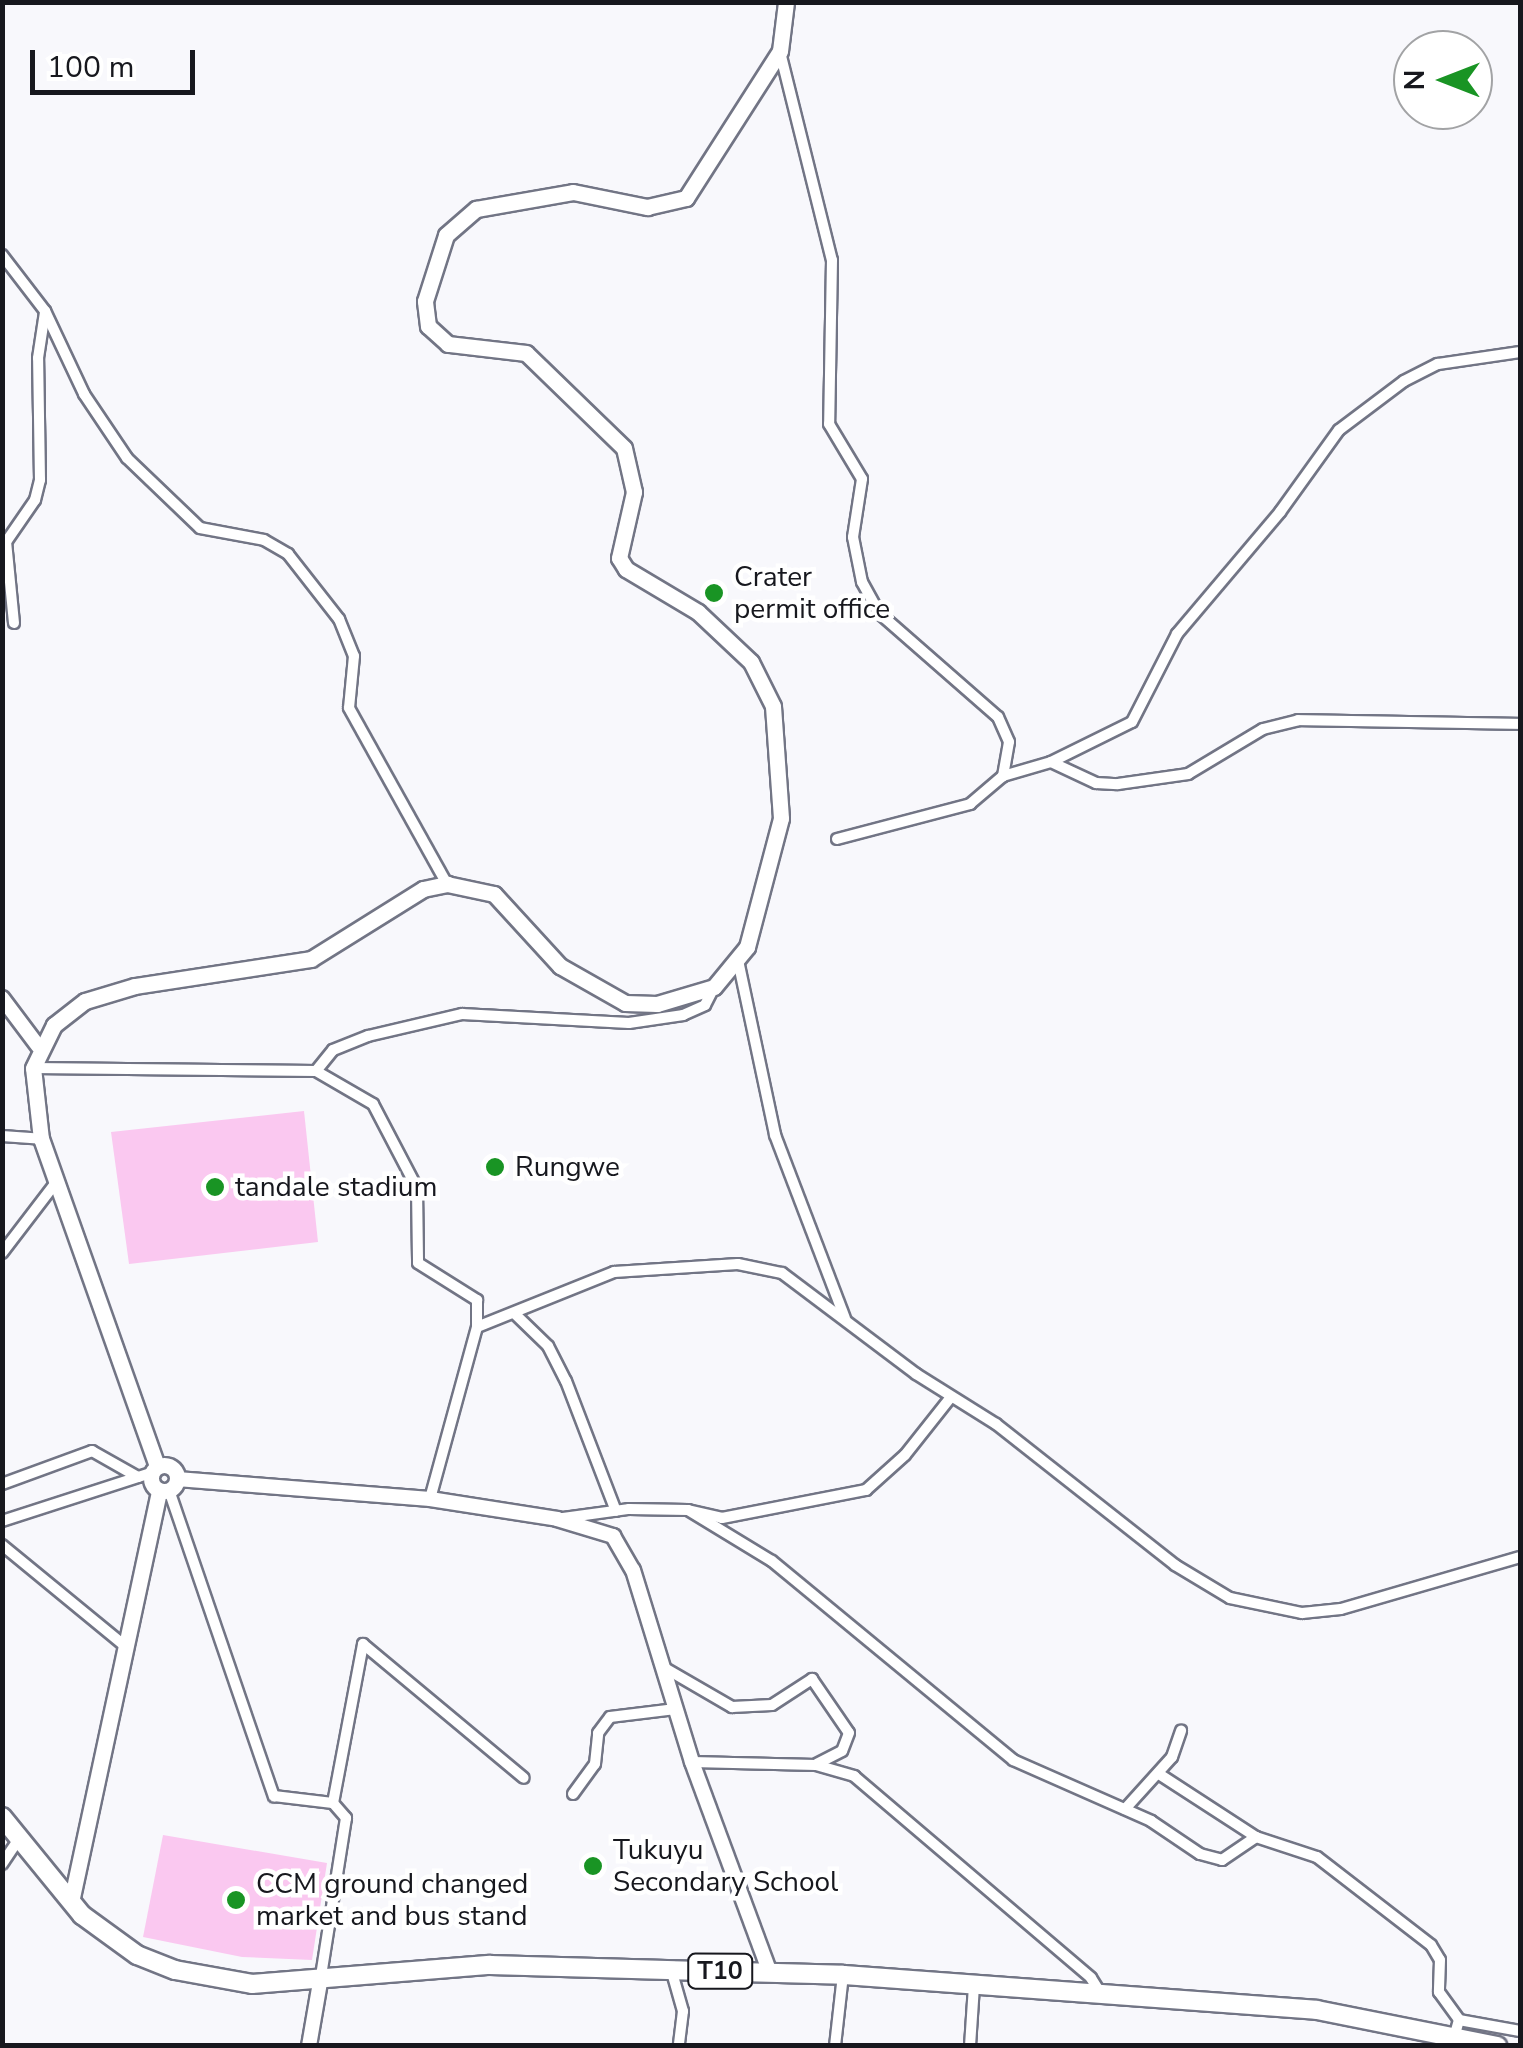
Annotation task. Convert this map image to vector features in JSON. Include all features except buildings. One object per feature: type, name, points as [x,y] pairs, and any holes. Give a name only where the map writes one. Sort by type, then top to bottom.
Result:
[{"type":"highway","name":"T10","points":[[2,1817],[71,1902],[137,1955],[174,1970],[252,1984],[320,1982],[490,1965],[843,1975],[1317,2010],[1457,2028],[1495,2045]]},
{"type":"main road","points":[[168,1486],[149,1472],[41,1140],[33,1068],[38,1046],[85,1001],[135,986],[312,958],[422,889],[447,884],[494,894],[560,966],[625,1003],[657,1004],[714,987],[738,964],[780,818],[773,706],[751,662],[712,624],[626,569],[619,558],[634,492],[624,448],[526,353],[448,344],[428,326],[425,301],[446,235],[476,208],[572,192],[647,208],[686,198],[780,50],[786,2]]},
{"type":"main road","points":[[71,1902],[126,1646],[168,1486],[169,1466],[149,1472]]},
{"type":"street","points":[[780,50],[832,260],[829,424],[862,479],[853,537],[862,582],[879,613],[998,717],[1009,742],[1003,776]]},
{"type":"street","points":[[2,256],[45,311],[84,394],[128,458],[200,528],[264,540],[288,554],[339,618],[354,656],[349,708],[447,884]]},
{"type":"street","points":[[14,623],[6,542],[35,500],[40,480],[38,358],[45,311]]},
{"type":"street","points":[[837,839],[970,804],[1003,776],[1051,762],[1132,722],[1177,634],[1280,512],[1339,430],[1404,381],[1438,364],[1520,352]]},
{"type":"street","points":[[1051,762],[1096,783],[1118,784],[1188,774],[1263,729],[1298,720],[1520,724]]},
{"type":"street","points":[[738,964],[775,1135],[846,1319]]},
{"type":"street","points":[[316,1071],[333,1050],[368,1036],[462,1014],[629,1024],[683,1015],[705,1005],[714,987]]},
{"type":"street","points":[[2,998],[38,1046]]},
{"type":"street","points":[[33,1068],[316,1071],[373,1104],[398,1143],[417,1188],[418,1263],[477,1300],[477,1327],[430,1499]]},
{"type":"street","points":[[2,1136],[41,1140]]},
{"type":"street","points":[[2,1252],[54,1185]]},
{"type":"street","points":[[477,1327],[614,1272],[738,1264],[782,1273],[951,1397],[996,1424],[1175,1565],[1230,1598],[1302,1613],[1341,1609],[1520,1559]]},
{"type":"street","points":[[515,1314],[548,1346],[616,1511]]},
{"type":"street","points":[[557,1519],[616,1511],[688,1510],[722,1518],[866,1490],[905,1455],[951,1397]]},
{"type":"street","points":[[2,1484],[92,1451],[149,1472]]},
{"type":"street","points":[[2,1521],[149,1472]]},
{"type":"street","points":[[309,2046],[346,1818],[333,1803],[274,1796],[168,1486],[430,1499],[557,1519],[612,1536],[633,1570],[692,1762],[770,1973]]},
{"type":"street","points":[[688,1510],[772,1561],[1013,1760],[1125,1809],[1200,1854],[1222,1860],[1256,1837]]},
{"type":"street","points":[[2,1545],[126,1646]]},
{"type":"street","points":[[333,1803],[363,1644],[524,1778]]},
{"type":"street","points":[[663,1667],[732,1707],[772,1705],[812,1680],[849,1733],[842,1751],[816,1764]]},
{"type":"street","points":[[572,1794],[595,1764],[598,1732],[610,1717],[676,1710]]},
{"type":"street","points":[[1125,1809],[1160,1774],[1181,1731]]},
{"type":"street","points":[[692,1762],[816,1764],[854,1776],[1091,1978],[1102,1995]]},
{"type":"street","points":[[1160,1774],[1256,1837],[1317,1857],[1432,1945],[1440,1960],[1439,1992],[1457,2028],[1520,2031]]},
{"type":"street","points":[[2,1864],[19,1839]]},
{"type":"street","points":[[670,1968],[683,2012],[679,2046]]},
{"type":"street","points":[[835,2046],[843,1975]]},
{"type":"street","points":[[970,2046],[974,1985]]},
{"type":"shaded area","name":"tandale stadium","points":[[304,1111],[318,1242],[129,1264],[111,1132]]},
{"type":"shaded area","name":"CCM ground changed market and bus stand","points":[[163,1835],[327,1863],[312,1960],[242,1957],[143,1937]]},
{"type":"place","name":"Crater permit office","points":[[714,593]]},
{"type":"place","name":"Rungwe","points":[[495,1167]]},
{"type":"place","name":"tandale stadium","points":[[215,1187]]},
{"type":"place","name":"Tukuyu Secondary School","points":[[593,1866]]},
{"type":"place","name":"CCM ground changed market and bus stand","points":[[236,1900]]}]
